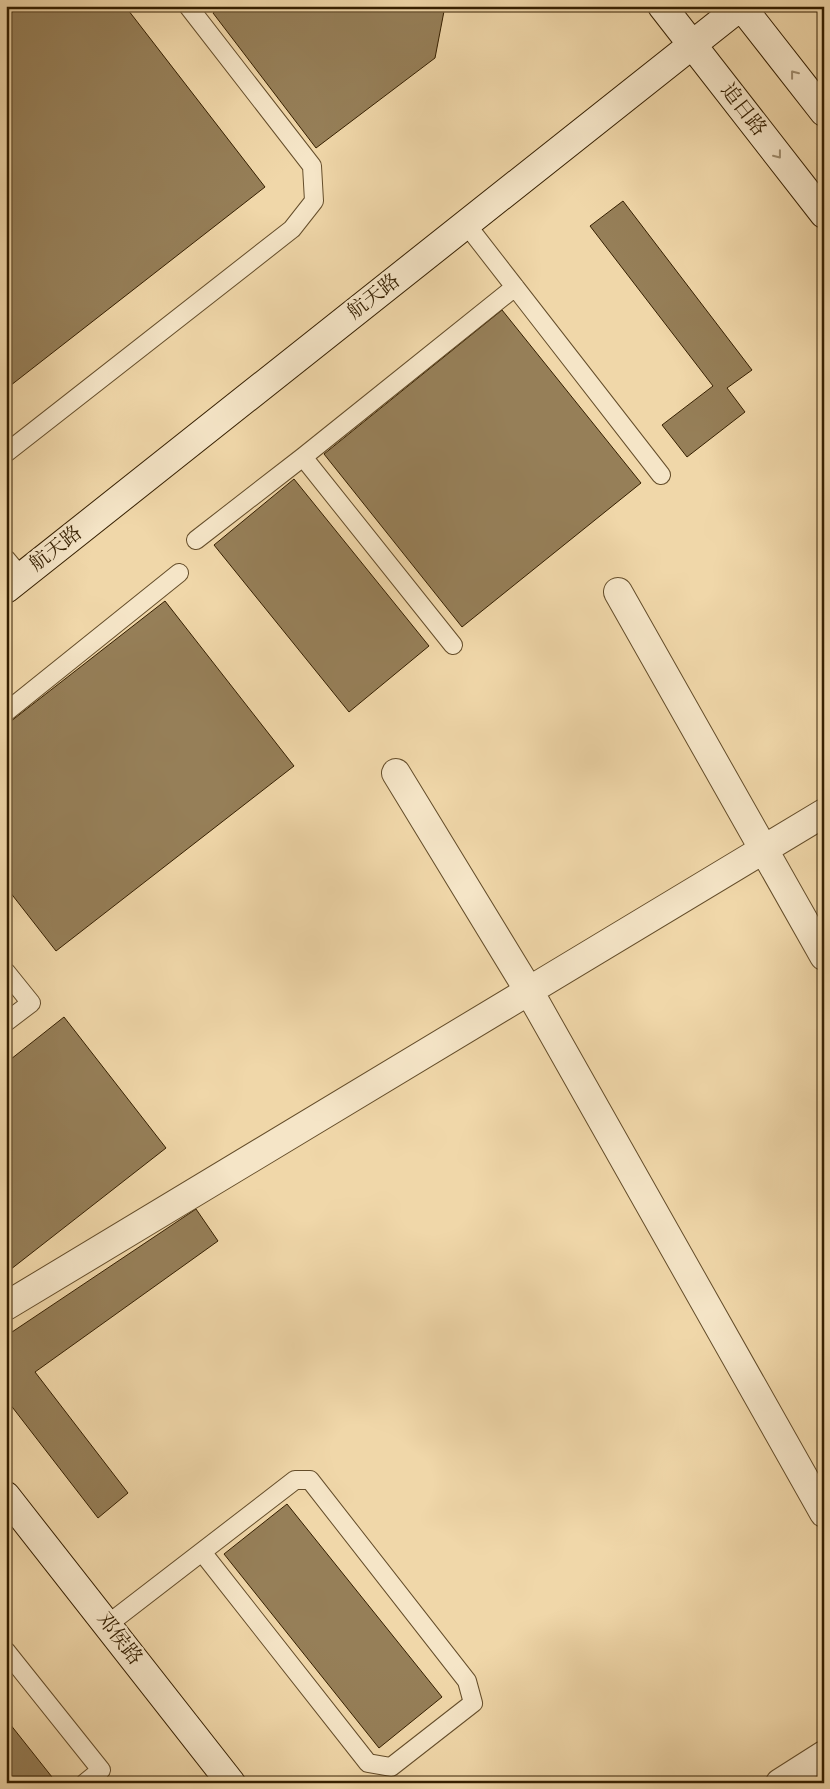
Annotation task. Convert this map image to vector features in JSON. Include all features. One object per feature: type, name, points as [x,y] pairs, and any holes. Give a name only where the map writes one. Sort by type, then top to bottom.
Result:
[{"type":"street","name":"追日路","points":[[662,6],[824,214]]},
{"type":"street","name":"航天路","points":[[11,575],[466,224],[741,6]]},
{"type":"street","points":[[741,6],[824,112]]},
{"type":"street","points":[[618,592],[824,956]]},
{"type":"street","points":[[396,773],[529,991],[824,1513]]},
{"type":"street","points":[[6,1306],[824,813]]},
{"type":"street","name":"邓侯路","points":[[6,1496],[231,1783]]},
{"type":"street","points":[[780,1783],[824,1755]]},
{"type":"lane","points":[[6,453],[292,229],[314,201],[312,166],[189,7]]},
{"type":"lane","points":[[466,224],[661,475]]},
{"type":"lane","points":[[196,540],[515,288]]},
{"type":"lane","points":[[303,457],[453,645]]},
{"type":"lane","points":[[6,712],[179,573]]},
{"type":"lane","points":[[6,972],[31,1003],[6,1022]]},
{"type":"lane","points":[[107,1625],[295,1480],[310,1480],[468,1681],[473,1703],[391,1766],[368,1763],[202,1552]]},
{"type":"lane","points":[[6,1651],[101,1770],[85,1783]]},
{"type":"building","points":[[6,6],[125,6],[265,187],[6,389]]},
{"type":"building","points":[[222,6],[445,6],[435,58],[316,148],[213,13]]},
{"type":"building","points":[[623,201],[752,370],[727,388],[745,412],[687,457],[662,425],[713,386],[590,226]]},
{"type":"building","points":[[502,310],[641,483],[462,627],[324,454]]},
{"type":"building","points":[[294,479],[429,646],[349,712],[214,545]]},
{"type":"building","points":[[165,601],[294,766],[56,951],[6,887],[6,725]]},
{"type":"building","points":[[64,1017],[166,1148],[6,1273],[6,1063]]},
{"type":"building","points":[[196,1209],[218,1241],[35,1372],[128,1493],[98,1518],[6,1399],[6,1336]]},
{"type":"building","points":[[287,1504],[442,1697],[379,1748],[224,1554]]},
{"type":"building","points":[[6,1719],[52,1777],[44,1783],[6,1783]]}]
